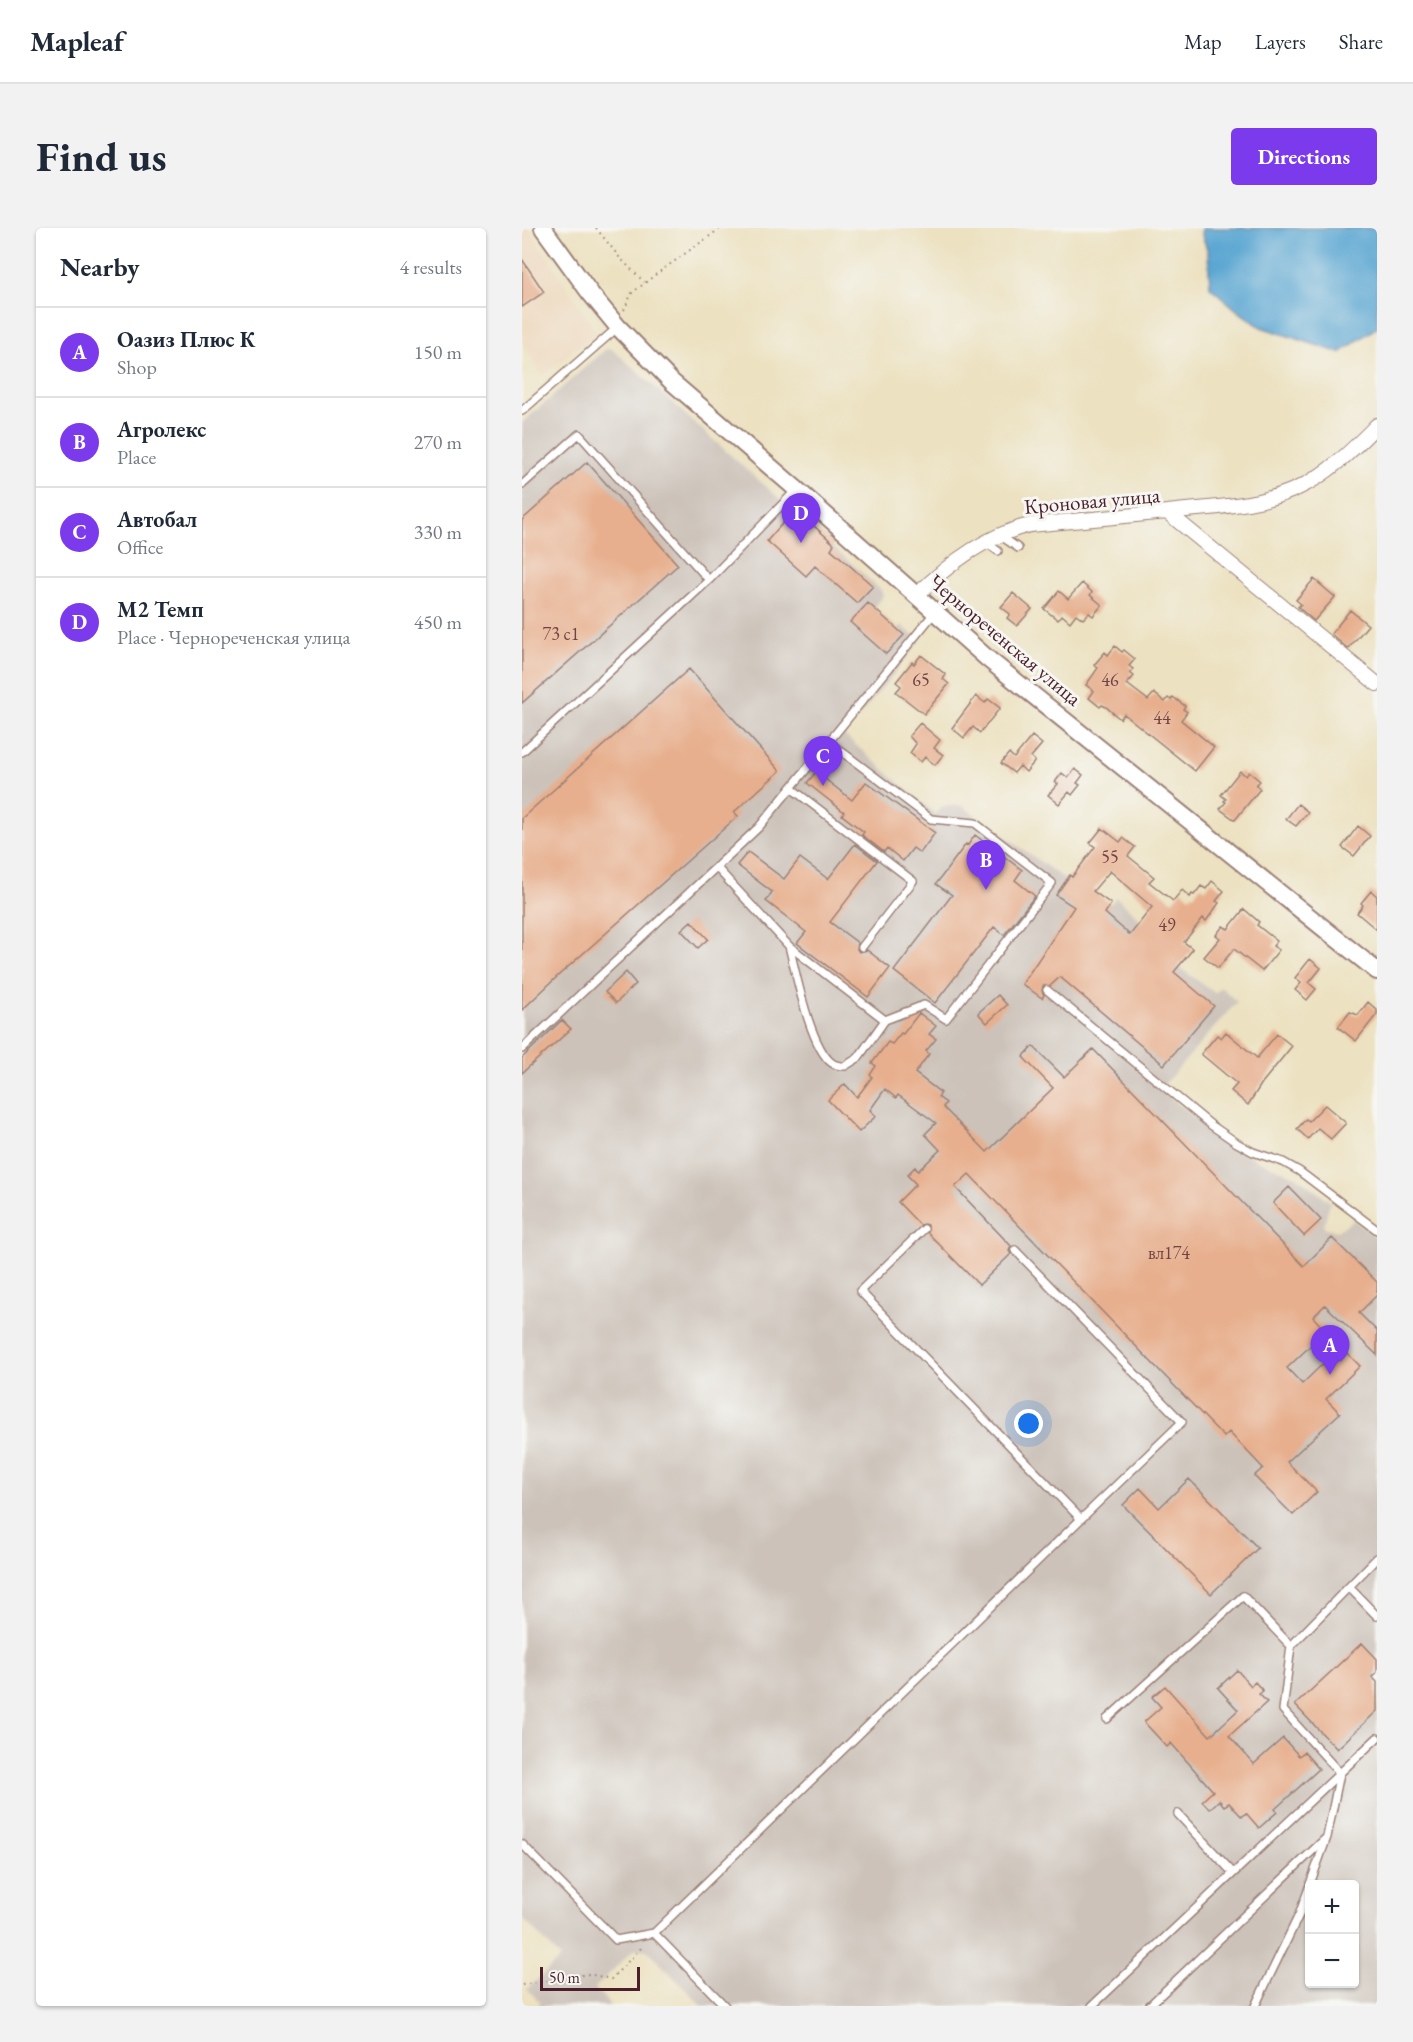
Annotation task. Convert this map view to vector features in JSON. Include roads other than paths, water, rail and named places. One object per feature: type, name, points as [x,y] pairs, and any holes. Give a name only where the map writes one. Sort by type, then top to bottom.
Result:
[{"type":"street","name":"Чернореченская улица","points":[[543,228],[618,327],[672,382],[998,666],[1377,971]]},
{"type":"street","points":[[1167,512],[1261,501],[1291,491],[1327,471],[1349,454],[1377,425]]},
{"type":"street","name":"Кроновая улица","points":[[916,596],[935,577],[992,547],[999,535],[1030,525],[1167,512],[1377,684]]},
{"type":"lane","points":[[522,411],[618,327]]},
{"type":"lane","points":[[522,485],[579,434],[709,580]]},
{"type":"lane","points":[[522,752],[709,580],[797,489]]},
{"type":"lane","points":[[999,535],[1018,548]]},
{"type":"lane","points":[[522,1049],[759,827],[935,612]]},
{"type":"lane","points":[[789,946],[804,1005],[818,1043],[832,1062],[845,1066],[858,1058],[885,1020],[924,1005],[946,1019],[1052,883],[975,823],[931,819],[829,742]]},
{"type":"lane","points":[[792,788],[913,882],[862,947]]},
{"type":"lane","points":[[717,867],[789,946],[885,1020]]},
{"type":"lane","points":[[1047,990],[1211,1125],[1253,1152],[1283,1162],[1299,1171],[1377,1230]]},
{"type":"lane","points":[[924,1229],[860,1291],[1081,1520]]},
{"type":"lane","points":[[522,1844],[616,1940],[654,1933],[1182,1422],[1015,1250]]},
{"type":"lane","points":[[1340,1773],[1283,1710],[1291,1646],[1377,1558]]},
{"type":"lane","points":[[1349,1587],[1377,1616]]},
{"type":"lane","points":[[1107,1719],[1243,1596],[1291,1646]]},
{"type":"lane","points":[[1092,2006],[1377,1738]]},
{"type":"lane","points":[[1312,1880],[1327,1837],[1340,1773]]},
{"type":"lane","points":[[1178,1814],[1233,1873]]},
{"type":"lane","points":[[1149,2006],[1327,1837]]},
{"type":"lane","points":[[1255,2006],[1305,1899]]},
{"type":"lane","points":[[654,1933],[725,2006]]},
{"type":"water","points":[[1203,228],[1377,228],[1377,327],[1340,353],[1261,327],[1210,287],[1208,252],[1201,232]]},
{"type":"place","name":"М2 Темп","points":[[801,543]]},
{"type":"place","name":"Автобал","points":[[823,786]]},
{"type":"place","name":"Агролекс","points":[[986,890]]},
{"type":"place","name":"Оазиз Плюс К","points":[[1330,1375]]}]
